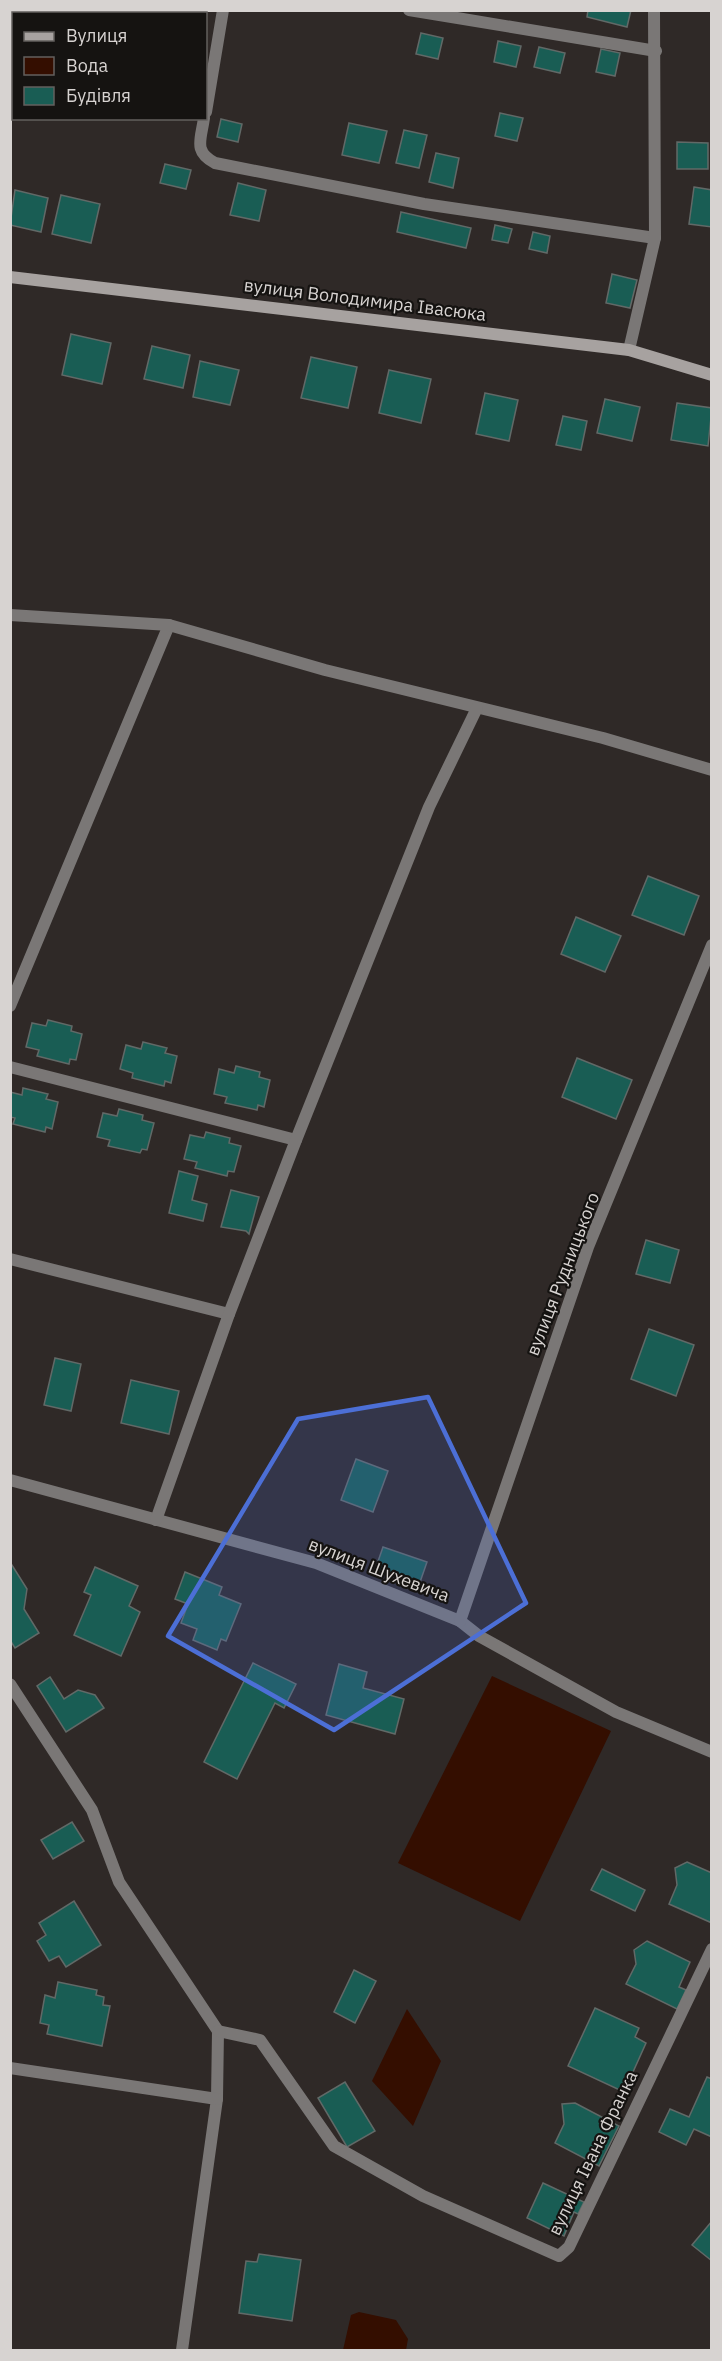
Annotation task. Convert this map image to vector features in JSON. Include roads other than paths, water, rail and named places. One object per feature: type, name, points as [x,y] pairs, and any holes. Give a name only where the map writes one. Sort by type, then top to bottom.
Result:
[{"type":"street","points":[[207,106],[223,10]]},
{"type":"street","points":[[410,10],[656,51]]},
{"type":"street","points":[[628,350],[655,238],[656,51],[654,10]]},
{"type":"street","points":[[204,120],[199,148],[203,156],[215,163],[424,204],[655,238]]},
{"type":"street","name":"вулиця Володимира Івасюка","points":[[10,277],[628,350],[711,375]]},
{"type":"street","points":[[10,615],[169,625],[325,670],[603,738],[711,770]]},
{"type":"street","points":[[10,1006],[169,625]]},
{"type":"street","points":[[156,1520],[229,1314],[296,1140],[429,807],[477,708]]},
{"type":"street","name":"вулиця Рудницького","points":[[460,1621],[588,1247],[711,945]]},
{"type":"street","points":[[10,1067],[296,1140]]},
{"type":"street","points":[[10,1259],[229,1314]]},
{"type":"street","name":"вулиця Шухевича","points":[[10,1480],[316,1563],[460,1621],[480,1636],[616,1712],[711,1752]]},
{"type":"street","points":[[10,1684],[92,1810],[119,1882],[218,2031],[217,2100],[182,2350]]},
{"type":"street","name":"вулиця Івана Франка","points":[[218,2031],[260,2040],[334,2146],[423,2196],[559,2256],[569,2247],[711,1949]]},
{"type":"street","points":[[10,2057],[14,2068],[217,2100]]},
{"type":"water","points":[[492,1676],[611,1731],[520,1921],[398,1863]]},
{"type":"water","points":[[407,2009],[441,2061],[413,2126],[372,2081]]},
{"type":"water","points":[[359,2312],[396,2320],[408,2339],[406,2350],[343,2350],[351,2315]]}]
